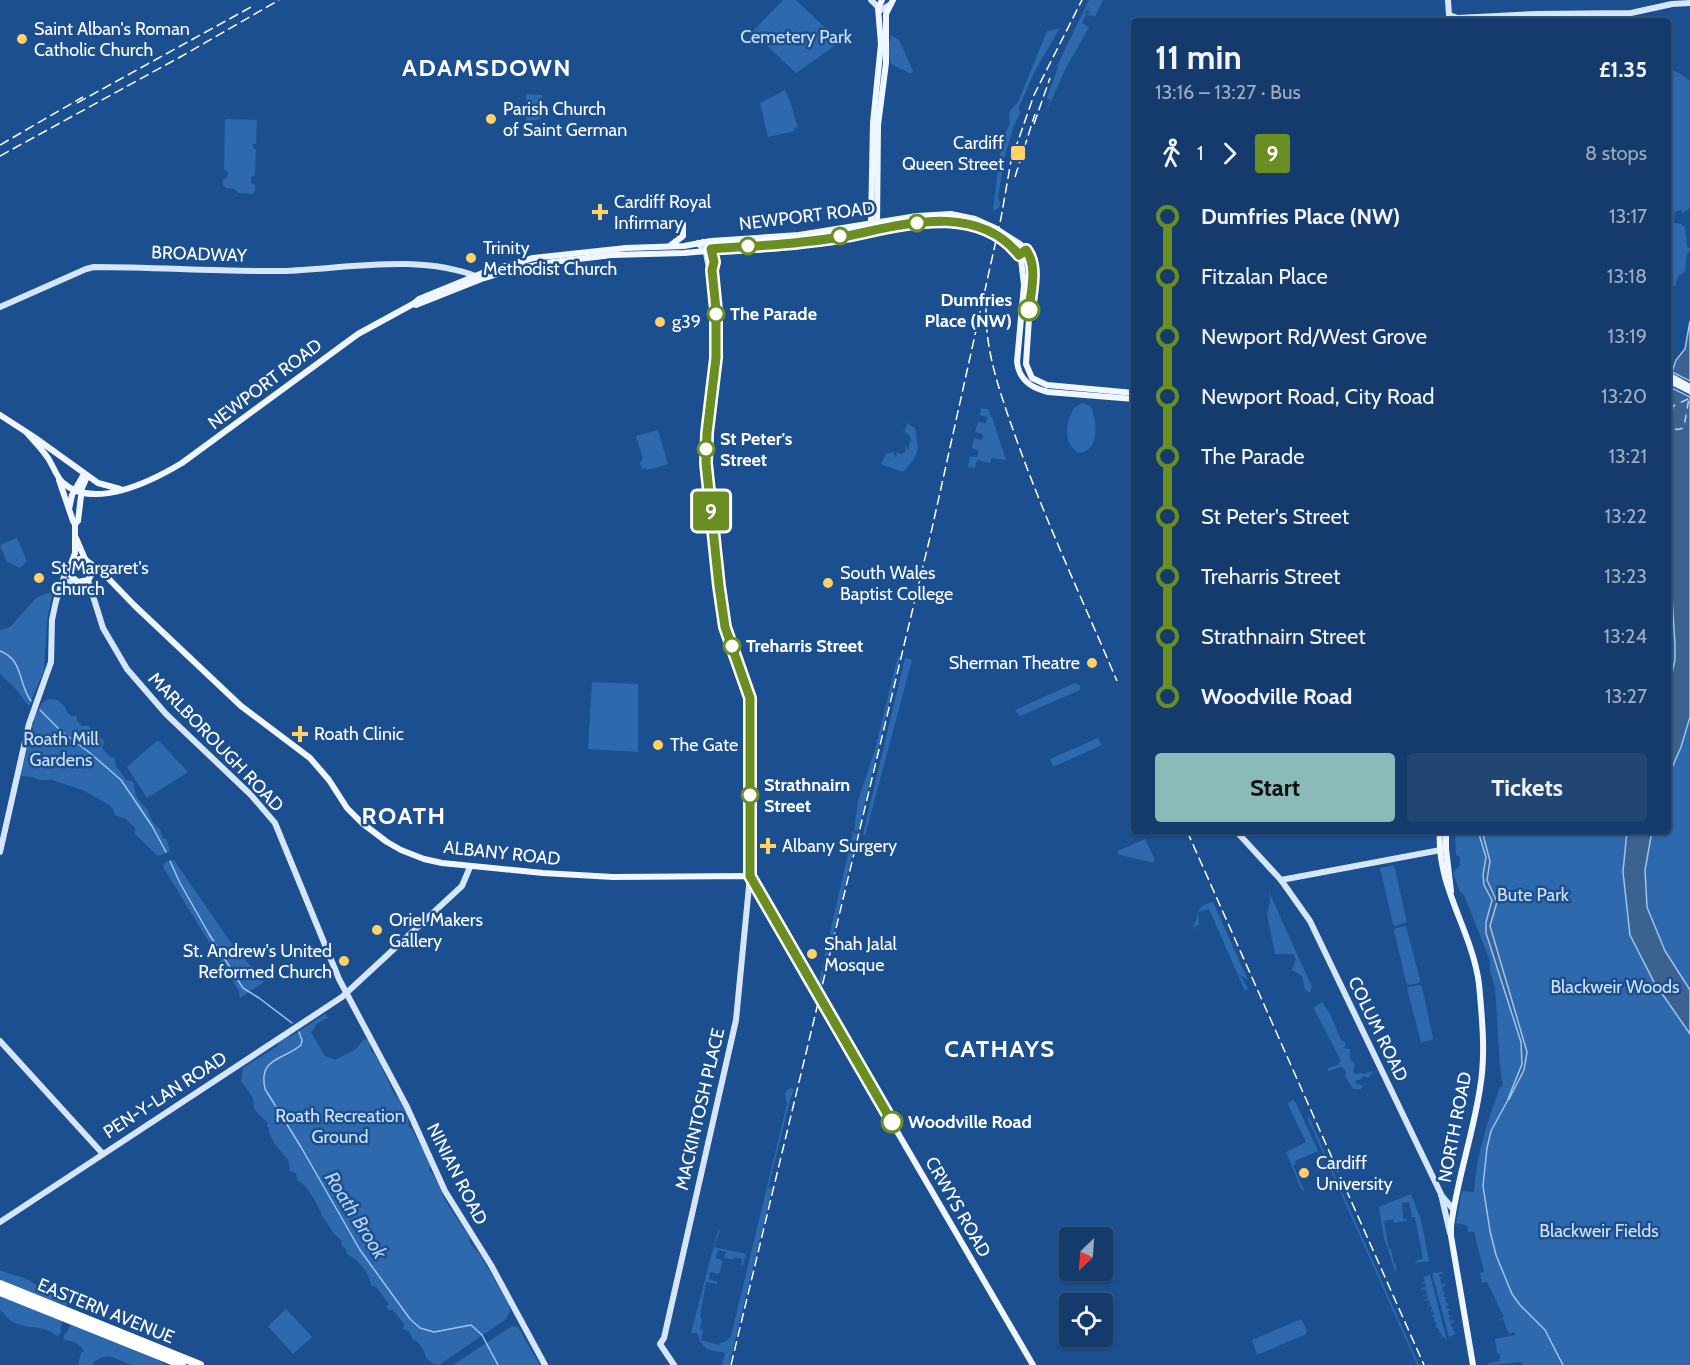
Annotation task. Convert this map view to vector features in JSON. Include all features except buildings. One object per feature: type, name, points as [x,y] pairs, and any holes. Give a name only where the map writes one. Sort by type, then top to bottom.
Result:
[{"type":"highway","name":"EASTERN AVENUE","points":[[0,1284],[200,1365]]},
{"type":"highway","name":"EASTERN AVENUE","points":[[0,1292],[182,1365]]},
{"type":"main road","points":[[882,8],[892,2]]},
{"type":"main road","points":[[874,226],[878,125],[886,63],[882,8]]},
{"type":"main road","points":[[874,226],[873,123],[881,44],[882,8]]},
{"type":"main road","name":"NEWPORT ROAD","points":[[412,304],[416,305],[484,278],[522,267],[578,258],[800,243],[934,214],[963,216],[995,228],[1011,237],[1026,250],[1031,258],[1026,364],[1030,376],[1047,385],[1131,393]]},
{"type":"main road","name":"NEWPORT ROAD","points":[[27,433],[48,458],[57,476],[64,483],[82,492],[116,492],[135,486],[182,463],[358,334],[419,299],[505,265],[533,258],[588,251],[799,235],[933,221],[957,221],[979,227],[1000,237],[1019,255],[1022,262],[1024,285],[1017,365],[1026,383],[1042,391],[1131,399]]},
{"type":"main road","points":[[671,246],[683,236],[684,224]]},
{"type":"main road","points":[[1671,377],[1690,387]]},
{"type":"main road","points":[[1671,382],[1690,391]]},
{"type":"main road","name":"NEWPORT ROAD","points":[[0,415],[98,483],[120,489],[135,486]]},
{"type":"main road","points":[[69,509],[75,490],[84,474]]},
{"type":"main road","points":[[75,524],[78,521],[82,488],[86,479],[84,474]]},
{"type":"main road","points":[[57,476],[75,524],[76,538],[71,576],[82,582],[99,577],[108,580]]},
{"type":"main road","points":[[76,538],[85,560]]},
{"type":"main road","points":[[71,566],[79,559],[91,564],[93,571],[89,579]]},
{"type":"main road","name":"ALBANY ROAD","points":[[91,564],[246,711],[310,758],[329,780],[347,808],[376,834],[412,855],[436,862],[470,867],[578,876],[750,876]]},
{"type":"main road","name":"NORTH ROAD","points":[[1440,834],[1444,878],[1476,968],[1481,1019],[1482,1068],[1479,1096],[1453,1209],[1450,1236],[1473,1365]]},
{"type":"main road","name":"NORTH ROAD","points":[[1442,849],[1445,834]]},
{"type":"main road","name":"CRWYS ROAD","points":[[750,876],[1033,1365]]},
{"type":"street","points":[[871,0],[882,8]]},
{"type":"street","points":[[1448,0],[1449,12],[1452,17],[1456,18],[1531,14],[1631,13],[1690,3]]},
{"type":"street","points":[[700,243],[708,250]]},
{"type":"street","name":"MACKINTOSH PLACE","points":[[674,1365],[660,1344],[664,1338],[736,1020],[750,876],[750,698],[725,627],[706,463],[707,433],[716,358],[716,310],[708,250]]},
{"type":"street","name":"BROADWAY","points":[[0,307],[94,267],[268,271],[406,265],[462,271],[484,278]]},
{"type":"street","points":[[0,852],[32,713],[51,662],[52,620],[65,574],[71,566]]},
{"type":"street","name":"MARLBOROUGH ROAD","points":[[89,579],[103,628],[127,669],[166,714],[251,795],[275,823],[332,964],[347,993]]},
{"type":"street","points":[[60,589],[68,582],[75,580]]},
{"type":"street","name":"COLUM ROAD","points":[[1239,834],[1281,880],[1302,908],[1317,934],[1441,1195],[1450,1236]]},
{"type":"street","points":[[1281,880],[1442,849]]},
{"type":"street","name":"PEN-Y-LAN ROAD","points":[[0,1222],[347,993],[462,886],[470,867]]},
{"type":"street","name":"NINIAN ROAD","points":[[347,993],[407,1107],[445,1191],[491,1265],[545,1365]]},
{"type":"street","points":[[0,1041],[103,1154]]},
{"type":"street","name":"COLUM ROAD","points":[[1441,1195],[1453,1209]]},
{"type":"green space","name":"Cemetery Park","points":[[783,0],[796,0],[840,42],[796,73],[752,32]]},
{"type":"green space","points":[[1089,0],[1103,0],[1095,17],[1088,11],[1089,9],[1086,14],[1082,23],[1089,27],[1065,70],[1046,112],[1050,100],[1047,98],[1057,66]]},
{"type":"green space","points":[[1060,28],[1035,71],[1018,109],[1021,112],[1014,125],[1002,166],[999,208],[994,210],[1002,141],[1010,123],[1010,111],[1018,102],[1047,31]]},
{"type":"green space","points":[[891,35],[899,40],[913,71],[911,74],[891,64],[888,49]]},
{"type":"green space","points":[[1671,69],[1690,81],[1690,208],[1683,213],[1681,210],[1674,212],[1674,223],[1685,226],[1687,247],[1690,248],[1690,252],[1687,253],[1685,272],[1679,275],[1675,286],[1671,286]]},
{"type":"green space","points":[[785,90],[798,129],[794,127],[795,131],[768,137],[760,103]]},
{"type":"green space","points":[[526,94],[542,95],[541,119],[526,121]]},
{"type":"green space","points":[[225,119],[257,120],[256,144],[253,144],[253,148],[256,149],[255,175],[251,177],[255,191],[252,194],[239,193],[223,185],[223,179],[227,177],[228,172],[224,169]]},
{"type":"green space","points":[[1083,403],[1091,407],[1095,420],[1095,434],[1091,447],[1079,453],[1070,444],[1067,432],[1074,408]]},
{"type":"green space","points":[[981,408],[988,409],[992,417],[1006,460],[992,458],[990,463],[977,460],[975,468],[968,467],[970,456],[977,457],[979,451],[972,448],[974,438],[982,440],[983,434],[975,432],[978,422],[986,423],[987,417],[980,415]]},
{"type":"green space","points":[[907,423],[915,428],[918,449],[914,459],[903,472],[881,464],[886,454],[893,452],[896,458],[897,452],[901,454],[906,451],[905,444],[908,450],[911,438],[907,433],[905,434],[905,430],[900,430],[906,429]]},
{"type":"green space","points":[[658,430],[668,464],[647,470],[642,469],[640,462],[643,459],[636,436]]},
{"type":"green space","points":[[17,538],[27,561],[20,568],[7,562],[0,545]]},
{"type":"green space","points":[[1671,582],[1675,644],[1675,660],[1671,677]]},
{"type":"green space","points":[[53,591],[47,620],[44,670],[29,706],[0,674],[0,630],[10,627],[36,598]]},
{"type":"green space","points":[[898,656],[900,657],[858,832],[854,830],[858,801],[875,750]]},
{"type":"green space","points":[[905,658],[912,660],[865,836],[863,834]]},
{"type":"green space","points":[[592,682],[638,684],[638,752],[588,749]]},
{"type":"green space","points":[[1075,683],[1080,686],[1078,691],[1020,716],[1015,710]]},
{"type":"green space","name":"Roath Mill Gardens","points":[[49,699],[58,700],[71,716],[77,716],[77,721],[82,726],[89,726],[104,741],[102,748],[110,757],[115,758],[115,764],[126,780],[134,784],[135,793],[148,810],[152,821],[160,829],[163,838],[167,840],[170,851],[158,856],[135,834],[135,828],[126,819],[115,815],[109,805],[83,790],[52,780],[22,776],[20,773],[33,728],[30,725],[34,724],[34,716],[42,704]]},
{"type":"green space","points":[[1690,717],[1690,990],[1665,951],[1644,896],[1645,864],[1651,834],[1671,834],[1671,770]]},
{"type":"green space","points":[[1098,738],[1102,745],[1053,767],[1050,759]]},
{"type":"green space","points":[[157,741],[188,772],[147,798],[127,767]]},
{"type":"green space","points":[[853,832],[857,834],[820,989],[818,986]]},
{"type":"green space","points":[[1455,834],[1627,834],[1623,872],[1630,935],[1654,982],[1690,1034],[1690,1365],[1523,1365],[1521,1362],[1489,1365],[1488,1363],[1500,1361],[1495,1339],[1515,1335],[1514,1332],[1509,1334],[1503,1319],[1496,1321],[1504,1317],[1487,1282],[1482,1283],[1480,1273],[1484,1272],[1474,1232],[1468,1232],[1468,1226],[1456,1223],[1462,1191],[1474,1192],[1483,1138],[1500,1087],[1503,1086],[1495,987],[1490,971],[1490,961],[1453,873],[1460,865],[1460,857],[1456,855]]},
{"type":"green space","points":[[1145,839],[1155,860],[1153,863],[1117,854],[1118,851]]},
{"type":"green space","points":[[174,860],[229,940],[264,982],[240,998],[239,991],[163,867],[164,863]]},
{"type":"green space","points":[[1394,865],[1407,922],[1395,926],[1380,868]]},
{"type":"green space","points":[[1269,892],[1312,987],[1310,992],[1305,989],[1302,976],[1292,970],[1296,959],[1293,954],[1275,954],[1267,914],[1270,901]]},
{"type":"green space","points":[[1213,902],[1248,980],[1240,975],[1248,989],[1245,991],[1209,909],[1198,912],[1199,925],[1195,926],[1194,930],[1193,926],[1199,909]]},
{"type":"green space","points":[[1406,926],[1420,980],[1419,983],[1409,985],[1406,982],[1394,930]]},
{"type":"green space","points":[[1419,985],[1422,987],[1433,1038],[1421,1042],[1407,989]]},
{"type":"green space","points":[[1322,1002],[1341,1040],[1346,1043],[1344,1048],[1350,1049],[1350,1059],[1355,1064],[1353,1071],[1356,1074],[1363,1074],[1374,1071],[1368,1078],[1364,1076],[1356,1080],[1356,1084],[1363,1085],[1361,1089],[1353,1089],[1342,1067],[1328,1071],[1328,1068],[1338,1065],[1341,1061],[1314,1009]]},
{"type":"green space","name":"Roath Recreation Ground","points":[[325,1014],[329,1020],[326,1018],[315,1025],[311,1032],[325,1056],[335,1060],[356,1049],[364,1039],[369,1040],[371,1051],[378,1059],[394,1094],[404,1105],[409,1127],[431,1163],[429,1170],[470,1238],[469,1242],[481,1256],[509,1305],[510,1311],[506,1319],[439,1365],[426,1358],[409,1331],[403,1329],[404,1324],[393,1310],[389,1310],[386,1306],[389,1304],[377,1288],[371,1285],[362,1267],[347,1254],[346,1249],[341,1245],[342,1241],[334,1234],[310,1193],[297,1180],[296,1173],[290,1171],[288,1159],[273,1140],[266,1126],[268,1123],[254,1109],[253,1098],[241,1081],[243,1068],[279,1045],[278,1040],[292,1036]]},
{"type":"green space","points":[[788,1089],[794,1090],[768,1189],[773,1186],[729,1365],[722,1365],[725,1353],[707,1349],[702,1344],[697,1333],[691,1333],[718,1230],[720,1230],[714,1247],[746,1254],[741,1266],[742,1259],[724,1258],[726,1252],[718,1250],[716,1258],[723,1261],[719,1274],[710,1272],[709,1279],[717,1284],[706,1282],[700,1316],[702,1320],[700,1329],[703,1331],[701,1340],[719,1345],[731,1336],[787,1104],[785,1094]]},
{"type":"green space","points":[[1293,1100],[1318,1151],[1295,1161],[1296,1164],[1293,1165],[1304,1190],[1302,1191],[1286,1152],[1306,1142],[1289,1107],[1288,1103]]},
{"type":"green space","points":[[1307,1117],[1309,1117],[1419,1365],[1417,1365]]},
{"type":"green space","points":[[1411,1194],[1421,1220],[1429,1261],[1416,1263],[1415,1261],[1423,1259],[1415,1217],[1412,1217],[1409,1202],[1402,1203],[1403,1219],[1406,1221],[1394,1223],[1393,1219],[1384,1221],[1389,1249],[1391,1249],[1394,1264],[1396,1264],[1396,1274],[1384,1238],[1379,1207]]},
{"type":"green space","points":[[0,1270],[27,1279],[45,1290],[49,1287],[70,1293],[69,1303],[66,1306],[0,1280]]},
{"type":"green space","points":[[1443,1272],[1439,1274],[1439,1277],[1444,1277],[1440,1279],[1441,1284],[1445,1284],[1442,1287],[1443,1292],[1447,1292],[1444,1293],[1444,1297],[1448,1298],[1445,1299],[1446,1303],[1450,1304],[1446,1306],[1447,1309],[1451,1309],[1448,1311],[1449,1315],[1453,1316],[1449,1317],[1450,1321],[1454,1320],[1451,1327],[1456,1328],[1452,1329],[1456,1334],[1449,1337],[1432,1273]]},
{"type":"green space","points":[[1430,1275],[1447,1341],[1444,1337],[1441,1338],[1441,1333],[1438,1333],[1440,1331],[1436,1327],[1436,1322],[1433,1321],[1435,1318],[1431,1316],[1434,1314],[1433,1311],[1430,1312],[1431,1306],[1427,1307],[1430,1304],[1429,1300],[1424,1300],[1428,1299],[1427,1295],[1422,1296],[1427,1293],[1426,1289],[1421,1290],[1426,1287],[1425,1283],[1420,1284],[1425,1281],[1424,1277],[1420,1277]]},
{"type":"green space","points":[[0,1295],[62,1321],[60,1334],[57,1336],[42,1328],[13,1322],[0,1310]]},
{"type":"green space","points":[[286,1309],[312,1337],[293,1354],[268,1326]]},
{"type":"green space","points":[[1301,1319],[1307,1330],[1306,1334],[1257,1355],[1252,1340]]},
{"type":"green space","points":[[71,1325],[166,1365],[132,1365],[107,1356],[92,1365],[78,1365],[84,1350],[76,1343],[63,1339]]},
{"type":"green space","points":[[512,1326],[518,1327],[540,1365],[453,1365]]},
{"type":"shaded area","points":[[1690,321],[1690,381],[1672,372],[1676,360],[1685,349]]},
{"type":"shaded area","points":[[1671,388],[1690,397],[1690,717],[1671,770],[1671,677],[1675,660],[1671,582]]},
{"type":"shaded area","points":[[1479,834],[1483,834],[1490,861],[1487,880],[1497,902],[1490,926],[1527,1052],[1524,1070],[1509,1099],[1522,1064],[1521,1042],[1486,933],[1486,922],[1492,900],[1484,885],[1486,857]]},
{"type":"shaded area","points":[[1627,834],[1651,834],[1645,870],[1647,907],[1665,951],[1690,990],[1690,1034],[1654,982],[1630,935],[1623,872]]},
{"type":"waterway","name":"Roath Brook","points":[[0,651],[8,655],[17,666],[31,701]]},
{"type":"waterway","name":"Roath Brook","points":[[40,710],[61,731],[121,780],[152,826],[166,852]]},
{"type":"waterway","name":"Roath Brook","points":[[170,861],[209,934],[243,988],[292,1023]]},
{"type":"waterway","name":"Roath Brook","points":[[299,1032],[301,1045],[274,1061],[265,1071],[265,1089],[360,1250],[410,1319],[420,1328],[434,1332],[471,1325],[482,1335],[498,1365]]},
{"type":"waterway","points":[[1509,1098],[1491,1131],[1487,1148],[1483,1186],[1490,1231],[1496,1255],[1512,1294],[1545,1330],[1563,1365]]},
{"type":"ferry route","points":[[1671,426],[1674,429],[1684,427],[1690,392]]},
{"type":"ferry route","points":[[1671,418],[1673,406],[1688,399]]},
{"type":"railway","points":[[0,156],[279,0]]},
{"type":"railway","points":[[731,1365],[931,533],[1001,218],[1011,161],[1034,95],[1082,0]]},
{"type":"railway","points":[[77,103],[253,6]]},
{"type":"railway","points":[[1034,124],[1050,78]]},
{"type":"railway","points":[[0,145],[83,97]]},
{"type":"railway","points":[[1015,177],[1035,114]]},
{"type":"railway","points":[[986,308],[991,359],[1017,441],[1052,531],[1117,681]]},
{"type":"railway","points":[[1188,834],[1424,1365]]},
{"type":"bus line","name":"9","points":[[892,1122],[750,876],[750,698],[725,627],[706,463],[716,335],[716,303],[712,270],[714,262],[711,249],[800,243],[940,220],[957,221],[979,227],[1000,237],[1019,255],[1026,250],[1031,258],[1032,270],[1029,310]]},
{"type":"place","name":"Saint Alban's Roman Catholic Church","points":[[22,39]]},
{"type":"place","name":"Parish Church of Saint German","points":[[491,119]]},
{"type":"place","name":"Cardiff Queen Street","points":[[1018,153]]},
{"type":"place","name":"Cardiff Royal Infirmary","points":[[600,212]]},
{"type":"place","name":"Trinity Methodist Church","points":[[471,258]]},
{"type":"place","name":"Dumfries Place (NW)","points":[[1029,310]]},
{"type":"place","name":"The Parade","points":[[716,314]]},
{"type":"place","name":"g39","points":[[660,322]]},
{"type":"place","name":"St Peter's Street","points":[[706,449]]},
{"type":"place","name":"St Margaret's Church","points":[[39,578]]},
{"type":"place","name":"South Wales Baptist College","points":[[828,583]]},
{"type":"place","name":"Treharris Street","points":[[732,646]]},
{"type":"place","name":"Sherman Theatre","points":[[1092,663]]},
{"type":"place","name":"Roath Clinic","points":[[300,734]]},
{"type":"place","name":"The Gate","points":[[658,745]]},
{"type":"place","name":"Strathnairn Street","points":[[750,795]]},
{"type":"place","name":"Albany Surgery","points":[[768,846]]},
{"type":"place","name":"Oriel Makers Gallery","points":[[377,930]]},
{"type":"place","name":"Shah Jalal Mosque","points":[[812,954]]},
{"type":"place","name":"St. Andrew's United Reformed Church","points":[[344,961]]},
{"type":"place","name":"Woodville Road","points":[[892,1122]]},
{"type":"place","name":"Cardiff University","points":[[1304,1173]]},
{"type":"district","name":"ADAMSDOWN","points":[[487,68]]},
{"type":"district","name":"ROATH","points":[[404,816]]},
{"type":"district","name":"CATHAYS","points":[[1000,1049]]},
{"type":"park label","name":"Bute Park","points":[[1533,895]]},
{"type":"park label","name":"Blackweir Woods","points":[[1615,987]]},
{"type":"park label","name":"Blackweir Fields","points":[[1599,1231]]}]
